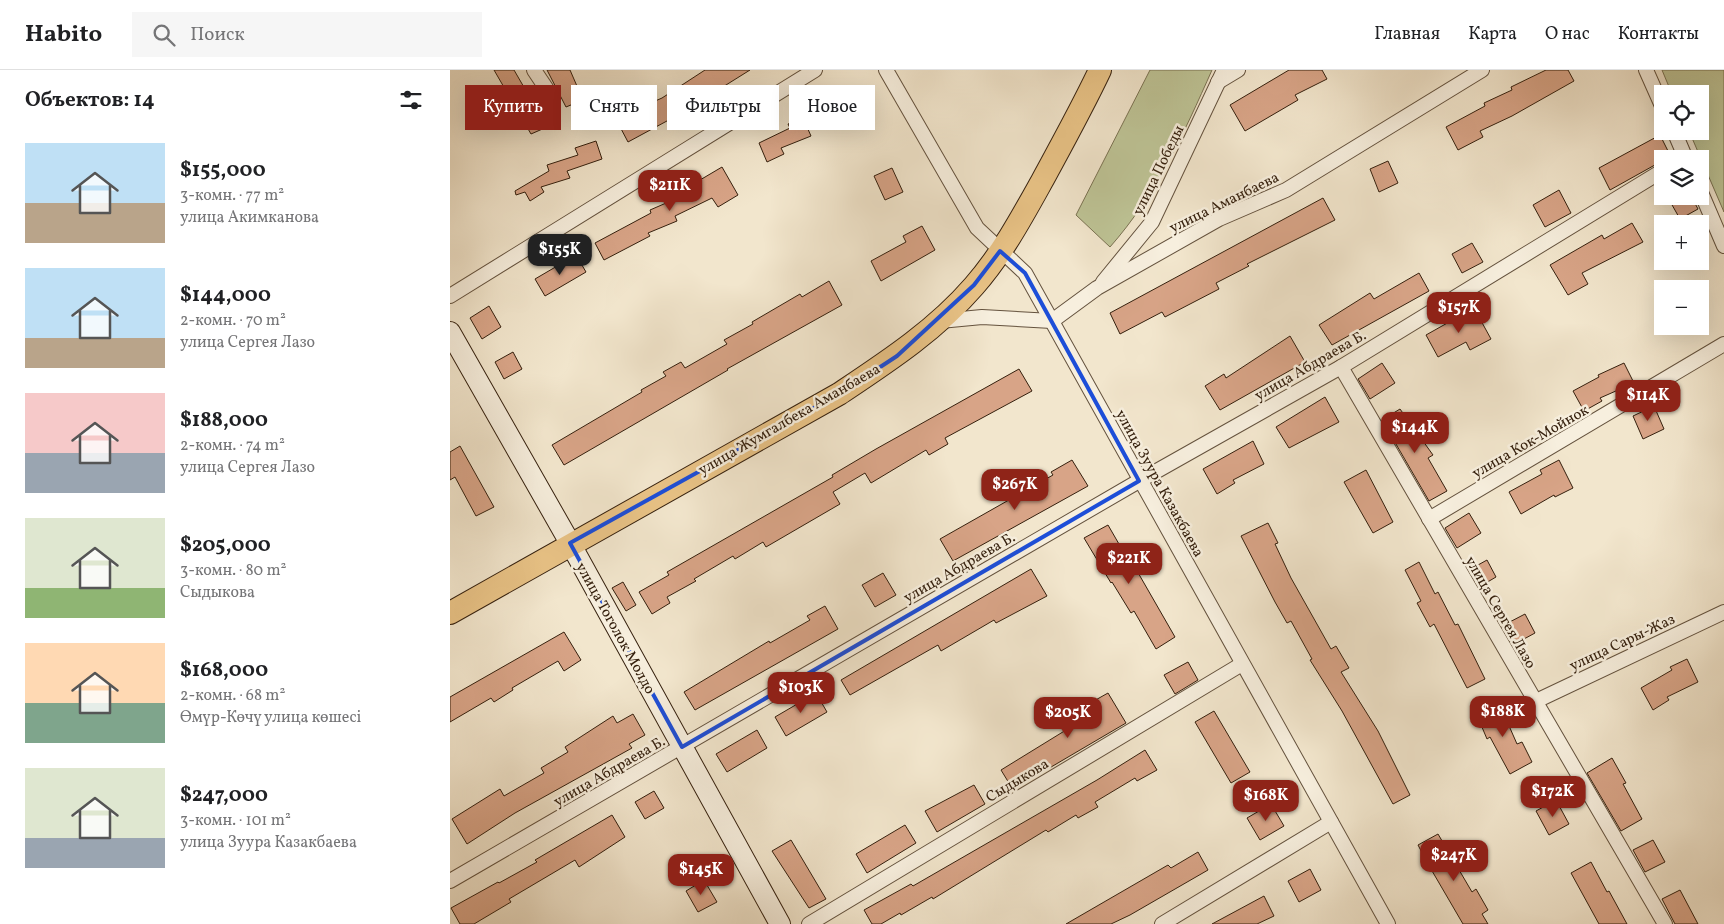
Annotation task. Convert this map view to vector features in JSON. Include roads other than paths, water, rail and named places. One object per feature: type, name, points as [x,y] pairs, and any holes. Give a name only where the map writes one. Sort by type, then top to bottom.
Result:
[{"type":"main road","name":"улица Жумгалбека Аманбаева","points":[[450,613],[570,543],[838,394],[897,356],[940,321],[974,285],[1000,251],[1079,114],[1100,70]]},
{"type":"street","points":[[534,70],[544,85]]},
{"type":"street","points":[[450,296],[815,70]]},
{"type":"street","name":"улица Зуура Казакбаева","points":[[886,70],[977,228],[1025,274],[1388,924]]},
{"type":"street","name":"улица Победы","points":[[1098,288],[1152,222],[1221,76],[1238,70]]},
{"type":"street","name":"улица Аманбаева","points":[[1052,321],[1098,288],[1219,219],[1286,190],[1482,70]]},
{"type":"street","points":[[1646,70],[1654,88]]},
{"type":"street","name":"улица Абдраева Б.","points":[[450,881],[1139,481],[1341,367],[1654,176]]},
{"type":"street","points":[[1706,205],[1724,246]]},
{"type":"street","points":[[940,321],[982,317],[1052,321]]},
{"type":"street","name":"улица Тоголок Молдо","points":[[450,332],[570,543],[780,924]]},
{"type":"street","name":"улица Кок-Мойнок","points":[[1429,519],[1724,344]]},
{"type":"street","name":"улица Сергея Лазо","points":[[1341,367],[1534,702],[1665,924]]},
{"type":"street","name":"улица Сары-Жаз","points":[[1534,702],[1724,612]]},
{"type":"street","name":"Сыдыкова","points":[[809,924],[1242,664]]},
{"type":"street","points":[[1162,924],[1331,822]]}]
